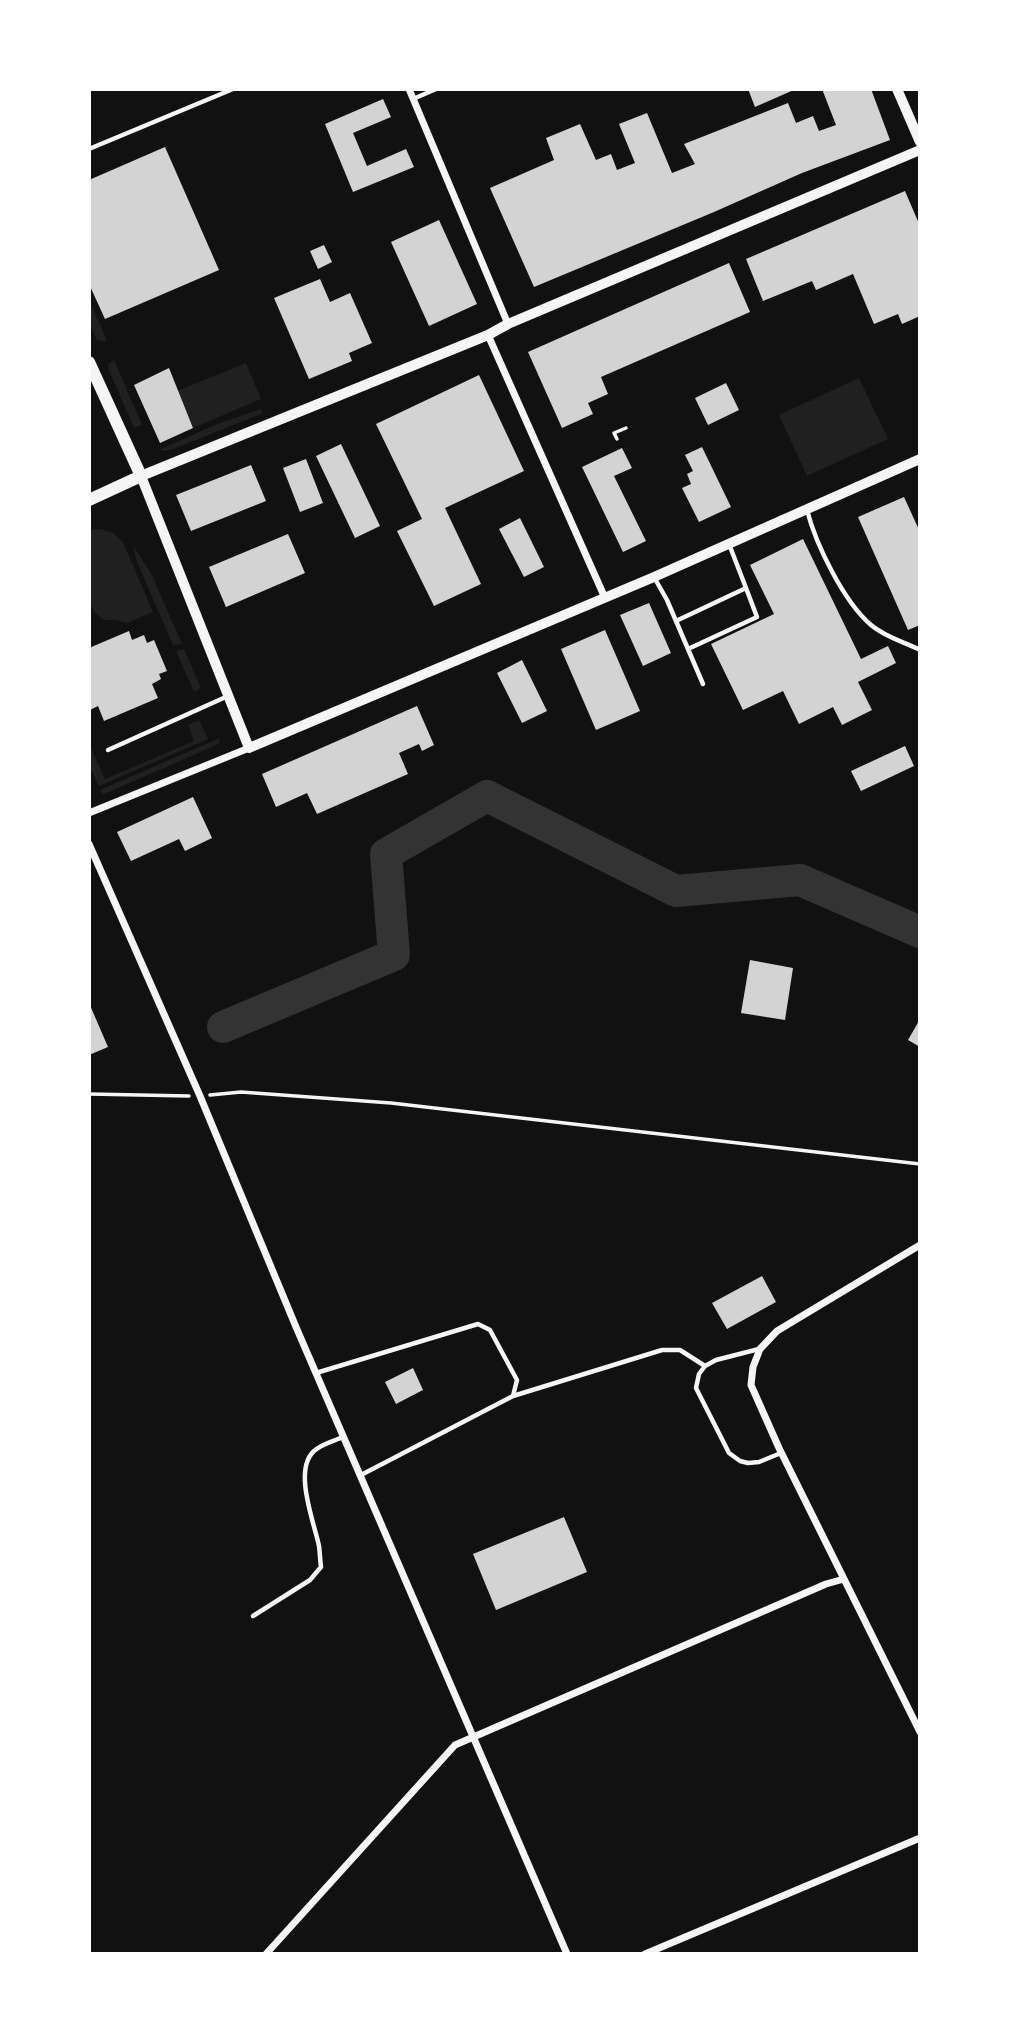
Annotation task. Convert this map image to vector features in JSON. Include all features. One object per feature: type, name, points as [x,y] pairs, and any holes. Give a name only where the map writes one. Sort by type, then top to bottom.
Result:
[{"type":"main road","points":[[89,362],[141,476],[89,500]]},
{"type":"street","points":[[409,89],[508,324]]},
{"type":"street","points":[[897,89],[920,142]]},
{"type":"street","points":[[249,748],[141,476],[488,335],[508,324],[920,150]]},
{"type":"street","points":[[488,335],[605,598]]},
{"type":"street","points":[[89,813],[605,598],[920,460]]},
{"type":"street","points":[[89,844],[200,1096],[296,1327],[566,1954]]},
{"type":"street","points":[[920,1245],[777,1331],[760,1349],[753,1367],[751,1385],[781,1453],[920,1732]]},
{"type":"street","points":[[267,1954],[455,1745],[826,1584],[844,1579]]},
{"type":"street","points":[[645,1954],[920,1838]]},
{"type":"lane","points":[[89,149],[233,89]]},
{"type":"lane","points":[[413,99],[436,89]]},
{"type":"lane","points":[[807,509],[812,529],[845,594],[870,624],[886,635],[920,650]]},
{"type":"lane","points":[[688,649],[757,617],[729,543]]},
{"type":"lane","points":[[654,577],[703,684]]},
{"type":"lane","points":[[676,621],[746,589]]},
{"type":"lane","points":[[108,750],[229,696]]},
{"type":"lane","points":[[316,1373],[478,1324],[490,1330],[517,1380],[513,1396]]},
{"type":"lane","points":[[760,1349],[716,1360],[705,1366],[699,1374],[696,1388],[729,1453],[748,1463],[759,1462],[781,1453]]},
{"type":"lane","points":[[360,1476],[513,1396],[662,1350],[680,1350],[705,1366]]},
{"type":"lane","points":[[253,1616],[310,1580],[321,1567],[309,1509],[305,1467],[308,1457],[314,1451],[343,1437]]},
{"type":"path","points":[[617,439],[614,433],[626,428]]},
{"type":"path","points":[[89,1094],[200,1096],[241,1092],[391,1102],[920,1164]]},
{"type":"shaded area","points":[[89,300],[107,340],[105,342],[97,340],[89,322]]},
{"type":"shaded area","points":[[114,360],[142,425],[134,428],[108,368],[109,363]]},
{"type":"shaded area","points":[[246,363],[261,399],[193,428],[177,391]]},
{"type":"shaded area","points":[[859,378],[888,439],[807,476],[779,415]]},
{"type":"shaded area","points":[[261,409],[263,413],[176,448],[159,450],[217,424]]},
{"type":"shaded area","points":[[100,529],[113,533],[123,542],[153,612],[127,623],[104,620],[94,612],[89,601],[89,530]]},
{"type":"shaded area","points":[[133,546],[151,573],[182,644],[173,645],[137,562]]},
{"type":"shaded area","points":[[184,649],[201,688],[194,692],[176,651]]},
{"type":"shaded area","points":[[199,720],[208,739],[99,786],[89,765],[89,744],[105,779],[194,741],[188,725]]},
{"type":"shaded area","points":[[220,738],[219,743],[212,747],[111,791],[103,794],[100,790]]},
{"type":"building","points":[[748,89],[796,89],[755,107]]},
{"type":"building","points":[[822,89],[871,89],[890,140],[802,173],[534,287],[490,188],[554,160],[546,138],[580,124],[596,160],[611,154],[617,170],[635,163],[619,124],[647,113],[672,173],[695,164],[684,144],[788,103],[796,123],[813,116],[819,131],[836,125]]},
{"type":"building","points":[[383,99],[391,117],[353,133],[367,166],[406,149],[414,167],[353,192],[325,124]]},
{"type":"building","points":[[165,147],[219,270],[105,319],[89,284],[89,180]]},
{"type":"building","points":[[905,191],[920,226],[920,316],[902,324],[898,314],[874,324],[853,274],[816,290],[812,281],[763,301],[746,259]]},
{"type":"building","points":[[439,220],[477,304],[429,326],[391,242]]},
{"type":"building","points":[[324,245],[332,262],[318,269],[310,251]]},
{"type":"building","points":[[729,263],[750,312],[601,377],[608,394],[588,403],[593,414],[562,428],[528,352]]},
{"type":"building","points":[[320,279],[330,302],[350,293],[372,343],[349,353],[352,361],[309,379],[274,298]]},
{"type":"building","points":[[169,368],[193,428],[160,443],[134,385]]},
{"type":"building","points":[[479,375],[524,471],[445,508],[481,584],[434,606],[397,531],[422,519],[376,424]]},
{"type":"building","points":[[726,383],[739,410],[708,425],[695,398]]},
{"type":"building","points":[[341,444],[380,526],[355,538],[316,456]]},
{"type":"building","points":[[702,447],[731,507],[699,522],[682,488],[691,484],[687,474],[693,471],[685,455]]},
{"type":"building","points":[[622,448],[632,468],[614,476],[646,541],[623,552],[582,467]]},
{"type":"building","points":[[306,459],[323,503],[300,512],[283,468]]},
{"type":"building","points":[[251,465],[266,501],[191,531],[176,495]]},
{"type":"building","points":[[904,497],[920,532],[920,625],[908,630],[858,517]]},
{"type":"building","points":[[520,518],[544,567],[524,577],[499,529]]},
{"type":"building","points":[[288,534],[305,573],[226,607],[209,567]]},
{"type":"building","points":[[803,539],[861,659],[888,646],[896,663],[858,682],[872,710],[842,725],[833,707],[799,724],[783,691],[743,710],[711,644],[774,614],[750,565]]},
{"type":"building","points":[[649,603],[671,653],[643,666],[620,615]]},
{"type":"building","points":[[605,630],[640,711],[596,730],[561,649]]},
{"type":"building","points":[[129,631],[132,640],[144,635],[147,643],[154,640],[167,671],[159,674],[161,679],[152,684],[158,698],[104,721],[98,706],[90,710],[89,707],[89,648]]},
{"type":"building","points":[[522,660],[547,711],[522,723],[497,673]]},
{"type":"building","points":[[417,706],[434,745],[422,751],[419,744],[399,753],[408,774],[317,814],[307,793],[276,807],[262,774]]},
{"type":"building","points":[[905,746],[914,766],[861,791],[851,771]]},
{"type":"building","points":[[193,797],[212,838],[185,851],[179,839],[131,861],[117,832]]},
{"type":"building","points":[[750,960],[793,968],[785,1020],[741,1013]]},
{"type":"building","points":[[89,1003],[108,1047],[89,1055]]},
{"type":"building","points":[[920,1019],[920,1047],[908,1040]]},
{"type":"building","points":[[762,1276],[776,1302],[727,1329],[712,1303]]},
{"type":"building","points":[[413,1368],[423,1390],[396,1404],[385,1382]]},
{"type":"building","points":[[564,1517],[587,1572],[496,1610],[473,1554]]},
{"type":"waterway","points":[[223,1027],[394,955],[386,854],[487,796],[676,891],[800,880],[920,932]]}]
